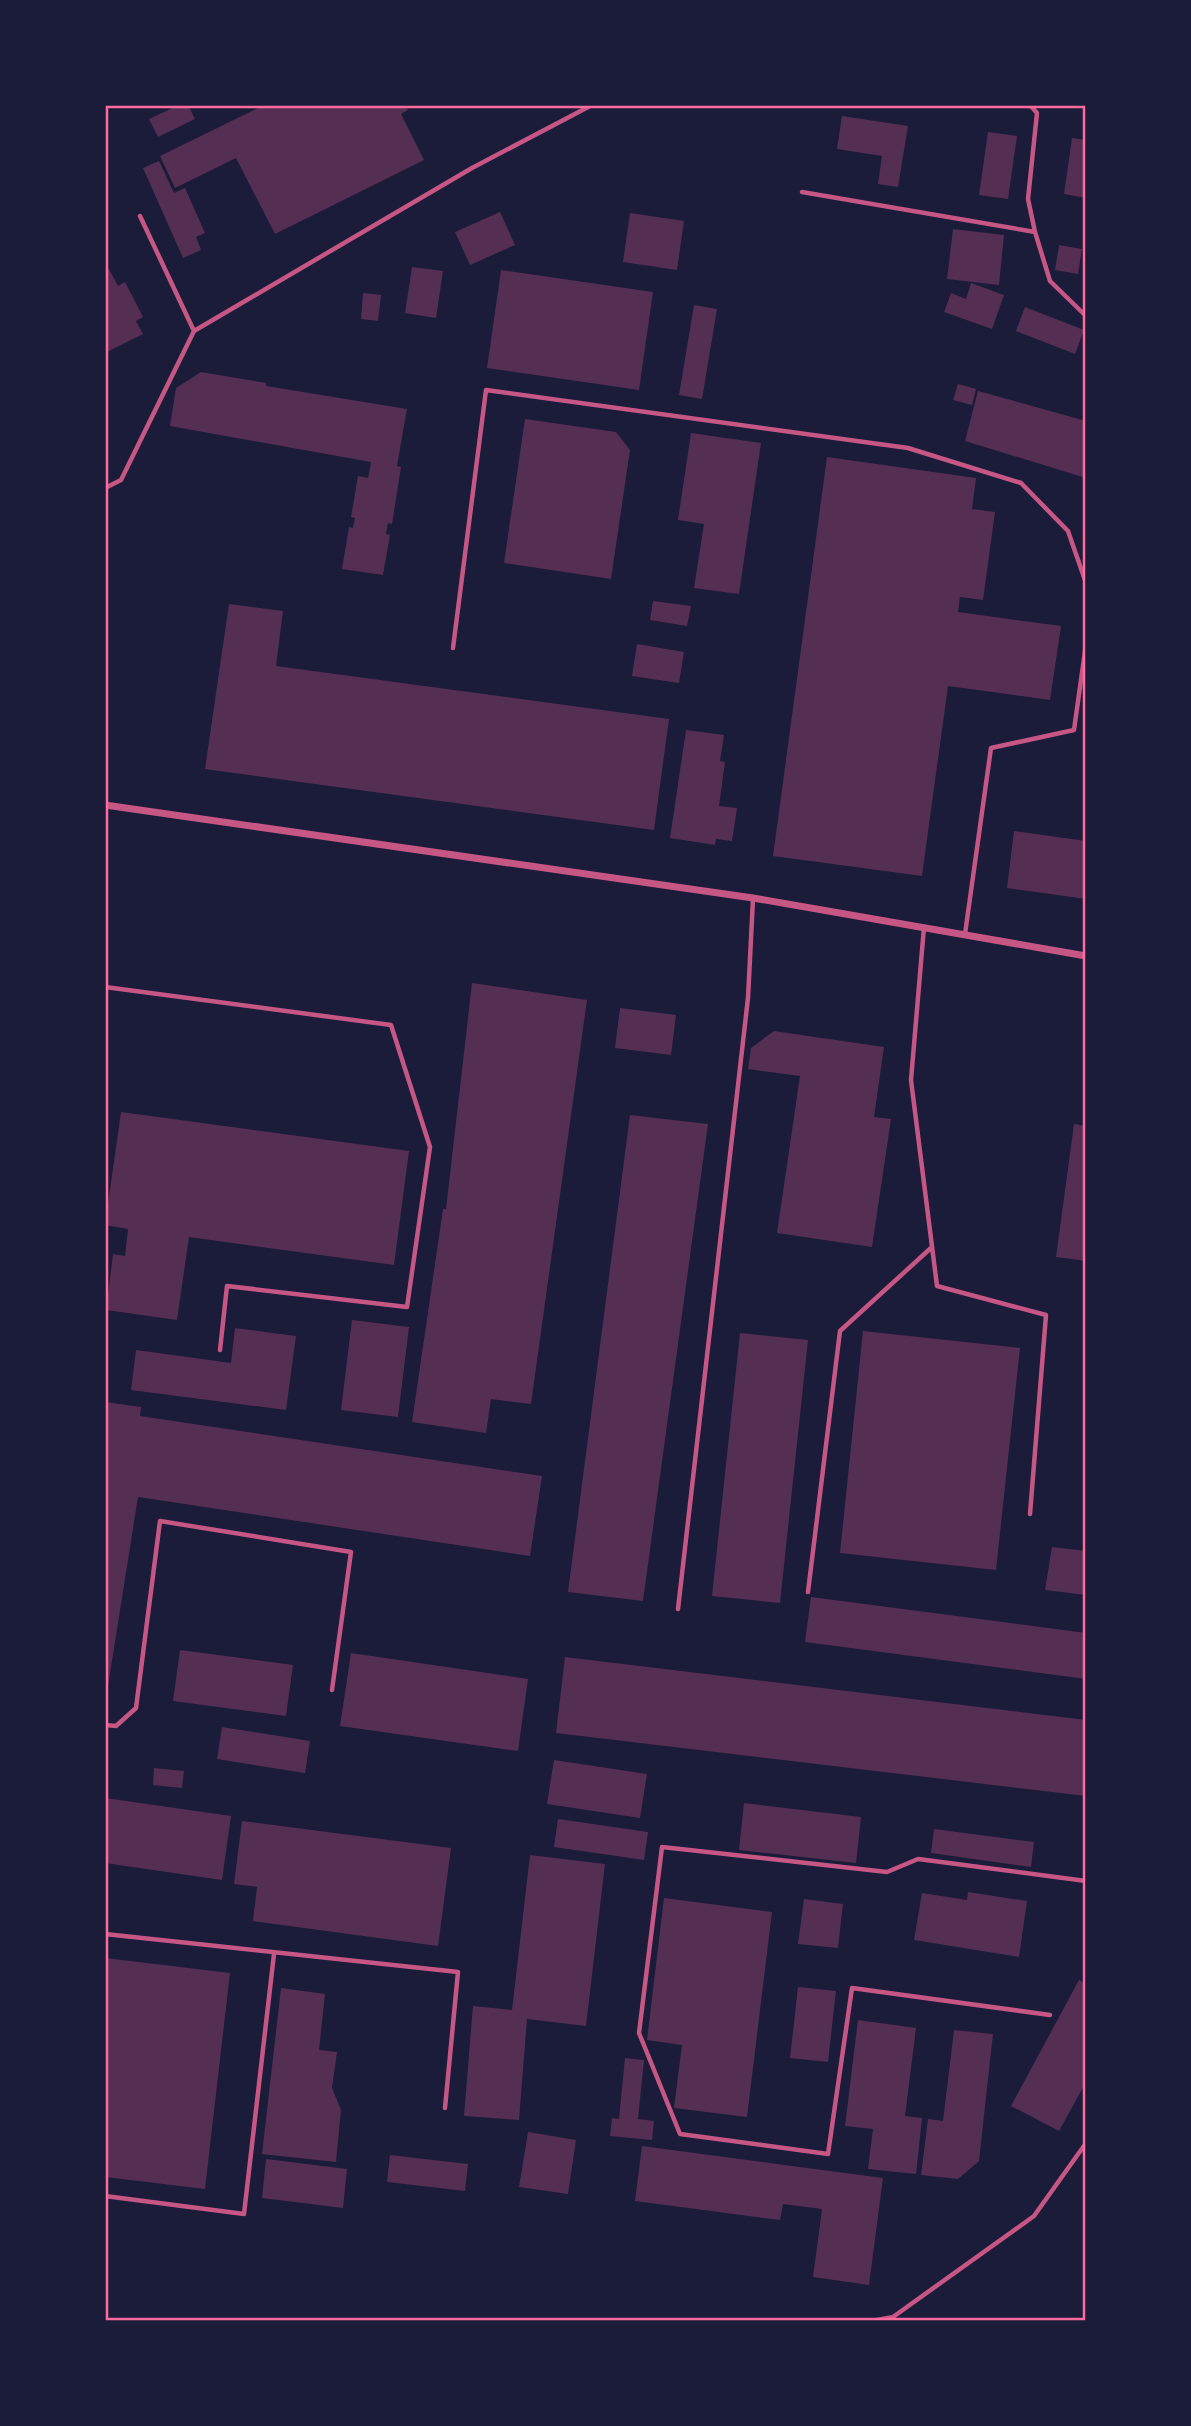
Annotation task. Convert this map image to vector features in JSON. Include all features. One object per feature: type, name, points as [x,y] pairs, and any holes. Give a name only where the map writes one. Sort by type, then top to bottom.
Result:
[{"type":"street","points":[[105,806],[752,898],[1086,956]]},
{"type":"lane","points":[[105,488],[121,480],[194,331],[472,168],[592,105]]},
{"type":"lane","points":[[1030,105],[1037,113],[1028,199],[1035,232],[1050,281],[1086,316]]},
{"type":"lane","points":[[802,192],[1035,232]]},
{"type":"lane","points":[[140,216],[194,331]]},
{"type":"lane","points":[[453,648],[486,390],[908,448],[1021,483],[1068,531],[1086,583]]},
{"type":"lane","points":[[965,933],[991,748],[1074,730],[1086,644]]},
{"type":"lane","points":[[678,1609],[748,998],[752,898]]},
{"type":"lane","points":[[924,926],[911,1080],[937,1286],[1046,1315],[1030,1514]]},
{"type":"lane","points":[[105,987],[391,1025],[430,1147],[407,1307],[227,1286],[220,1350]]},
{"type":"lane","points":[[808,1592],[840,1331],[932,1247]]},
{"type":"lane","points":[[105,1725],[116,1726],[135,1708],[160,1521],[351,1552],[332,1690]]},
{"type":"lane","points":[[1050,2015],[852,1988],[828,2154],[680,2134],[639,2033],[662,1847],[887,1872],[918,1859],[1086,1881]]},
{"type":"lane","points":[[105,1934],[458,1972],[445,2108]]},
{"type":"lane","points":[[105,2196],[244,2214],[274,1954]]},
{"type":"lane","points":[[872,2321],[892,2317],[1034,2216],[1086,2143]]},
{"type":"building","points":[[179,105],[188,105],[195,119],[158,137],[149,119]]},
{"type":"building","points":[[264,105],[405,105],[408,110],[401,114],[424,160],[275,234],[236,158],[175,188],[160,156]]},
{"type":"building","points":[[842,116],[908,126],[898,187],[878,184],[882,156],[837,149]]},
{"type":"building","points":[[988,132],[1017,136],[1008,199],[979,195]]},
{"type":"building","points":[[1072,138],[1086,140],[1086,198],[1064,194]]},
{"type":"building","points":[[159,161],[174,193],[185,188],[205,233],[196,237],[201,250],[183,258],[143,168]]},
{"type":"building","points":[[500,212],[515,245],[470,265],[455,232]]},
{"type":"building","points":[[630,213],[684,221],[677,270],[623,262]]},
{"type":"building","points":[[953,229],[1004,235],[999,285],[947,279]]},
{"type":"building","points":[[1059,245],[1082,249],[1078,274],[1055,270]]},
{"type":"building","points":[[105,262],[118,286],[125,282],[143,317],[136,321],[143,334],[105,353]]},
{"type":"building","points":[[412,267],[443,271],[436,318],[405,313]]},
{"type":"building","points":[[501,270],[653,292],[639,390],[487,368]]},
{"type":"building","points":[[971,283],[1004,295],[992,329],[944,312],[951,293],[966,299]]},
{"type":"building","points":[[363,293],[381,295],[378,321],[361,319]]},
{"type":"building","points":[[694,305],[717,309],[702,399],[679,395]]},
{"type":"building","points":[[1025,307],[1084,330],[1075,354],[1016,331]]},
{"type":"building","points":[[201,372],[266,383],[266,386],[407,409],[397,466],[401,467],[392,524],[388,523],[386,534],[390,535],[383,575],[342,569],[349,527],[353,528],[355,518],[351,517],[358,476],[368,478],[371,462],[170,426],[176,388]]},
{"type":"building","points":[[958,384],[976,389],[972,405],[953,400]]},
{"type":"building","points":[[978,391],[1086,421],[1086,478],[965,441]]},
{"type":"building","points":[[525,419],[616,432],[630,450],[611,579],[504,563]]},
{"type":"building","points":[[691,433],[761,443],[739,594],[694,588],[704,524],[678,520]]},
{"type":"building","points":[[827,457],[976,478],[972,509],[995,512],[983,600],[960,597],[958,612],[1061,626],[1050,700],[948,686],[922,876],[773,856]]},
{"type":"building","points":[[653,601],[691,606],[687,626],[650,620]]},
{"type":"building","points":[[229,604],[283,611],[276,666],[669,719],[654,830],[205,769]]},
{"type":"building","points":[[637,644],[684,652],[679,683],[632,676]]},
{"type":"building","points":[[686,730],[724,735],[720,761],[725,762],[719,806],[737,808],[732,841],[716,839],[715,845],[670,838]]},
{"type":"building","points":[[1014,831],[1086,841],[1086,899],[1007,888]]},
{"type":"building","points":[[472,983],[587,1000],[531,1404],[491,1399],[486,1433],[412,1422],[443,1209],[446,1209]]},
{"type":"building","points":[[620,1008],[676,1015],[671,1055],[615,1048]]},
{"type":"building","points":[[774,1031],[884,1047],[874,1117],[891,1119],[872,1247],[777,1233],[800,1076],[748,1069],[751,1048]]},
{"type":"building","points":[[121,1112],[409,1151],[394,1265],[189,1237],[177,1320],[106,1310],[113,1254],[125,1256],[128,1229],[105,1225]]},
{"type":"building","points":[[630,1115],[708,1124],[643,1601],[568,1592]]},
{"type":"building","points":[[1074,1124],[1086,1126],[1086,1261],[1056,1257]]},
{"type":"building","points":[[352,1320],[409,1327],[398,1417],[341,1410]]},
{"type":"building","points":[[235,1328],[296,1336],[286,1410],[131,1390],[136,1350],[231,1363]]},
{"type":"building","points":[[863,1331],[1020,1348],[996,1570],[840,1553]]},
{"type":"building","points":[[740,1333],[808,1340],[780,1603],[712,1596]]},
{"type":"building","points":[[105,1402],[141,1407],[140,1416],[542,1476],[530,1556],[138,1497],[105,1705]]},
{"type":"building","points":[[1052,1547],[1086,1551],[1086,1595],[1045,1590]]},
{"type":"building","points":[[811,1597],[1086,1633],[1086,1679],[805,1642]]},
{"type":"building","points":[[180,1650],[293,1665],[286,1716],[173,1701]]},
{"type":"building","points":[[351,1653],[528,1679],[518,1751],[340,1726]]},
{"type":"building","points":[[565,1657],[1086,1720],[1086,1796],[556,1733]]},
{"type":"building","points":[[222,1727],[310,1741],[305,1773],[217,1759]]},
{"type":"building","points":[[554,1760],[647,1774],[640,1818],[547,1804]]},
{"type":"building","points":[[154,1768],[184,1771],[182,1788],[153,1785]]},
{"type":"building","points":[[105,1798],[231,1816],[222,1880],[105,1863]]},
{"type":"building","points":[[744,1803],[861,1817],[856,1863],[739,1850]]},
{"type":"building","points":[[558,1819],[648,1832],[644,1860],[554,1847]]},
{"type":"building","points":[[242,1821],[451,1848],[438,1946],[253,1921],[257,1887],[234,1884]]},
{"type":"building","points":[[934,1829],[1034,1842],[1031,1867],[931,1853]]},
{"type":"building","points":[[530,1855],[605,1864],[586,2026],[527,2019],[519,2120],[464,2116],[473,2006],[512,2010]]},
{"type":"building","points":[[968,1892],[1027,1901],[1019,1957],[914,1940],[922,1893],[967,1900]]},
{"type":"building","points":[[664,1898],[772,1912],[747,2117],[674,2108],[682,2045],[647,2040]]},
{"type":"building","points":[[804,1899],[843,1904],[838,1948],[798,1944]]},
{"type":"building","points":[[105,1958],[230,1973],[205,2189],[105,2177]]},
{"type":"building","points":[[1079,1980],[1086,1984],[1086,2082],[1059,2131],[1011,2106]]},
{"type":"building","points":[[798,1987],[836,1991],[828,2062],[790,2058]]},
{"type":"building","points":[[281,1988],[325,1994],[319,2050],[337,2052],[332,2088],[341,2110],[336,2162],[262,2154]]},
{"type":"building","points":[[858,2020],[916,2028],[905,2116],[922,2118],[916,2174],[868,2169],[873,2129],[845,2126]]},
{"type":"building","points":[[954,2030],[993,2034],[979,2161],[958,2179],[921,2175],[928,2119],[943,2121]]},
{"type":"building","points":[[625,2058],[644,2060],[638,2119],[654,2121],[652,2140],[610,2136],[612,2118],[619,2119]]},
{"type":"building","points":[[528,2132],[576,2140],[568,2194],[519,2187]]},
{"type":"building","points":[[642,2146],[883,2178],[869,2285],[813,2277],[822,2209],[783,2204],[780,2220],[635,2201]]},
{"type":"building","points":[[390,2155],[468,2164],[465,2191],[387,2182]]},
{"type":"building","points":[[266,2159],[347,2169],[343,2208],[262,2198]]}]
